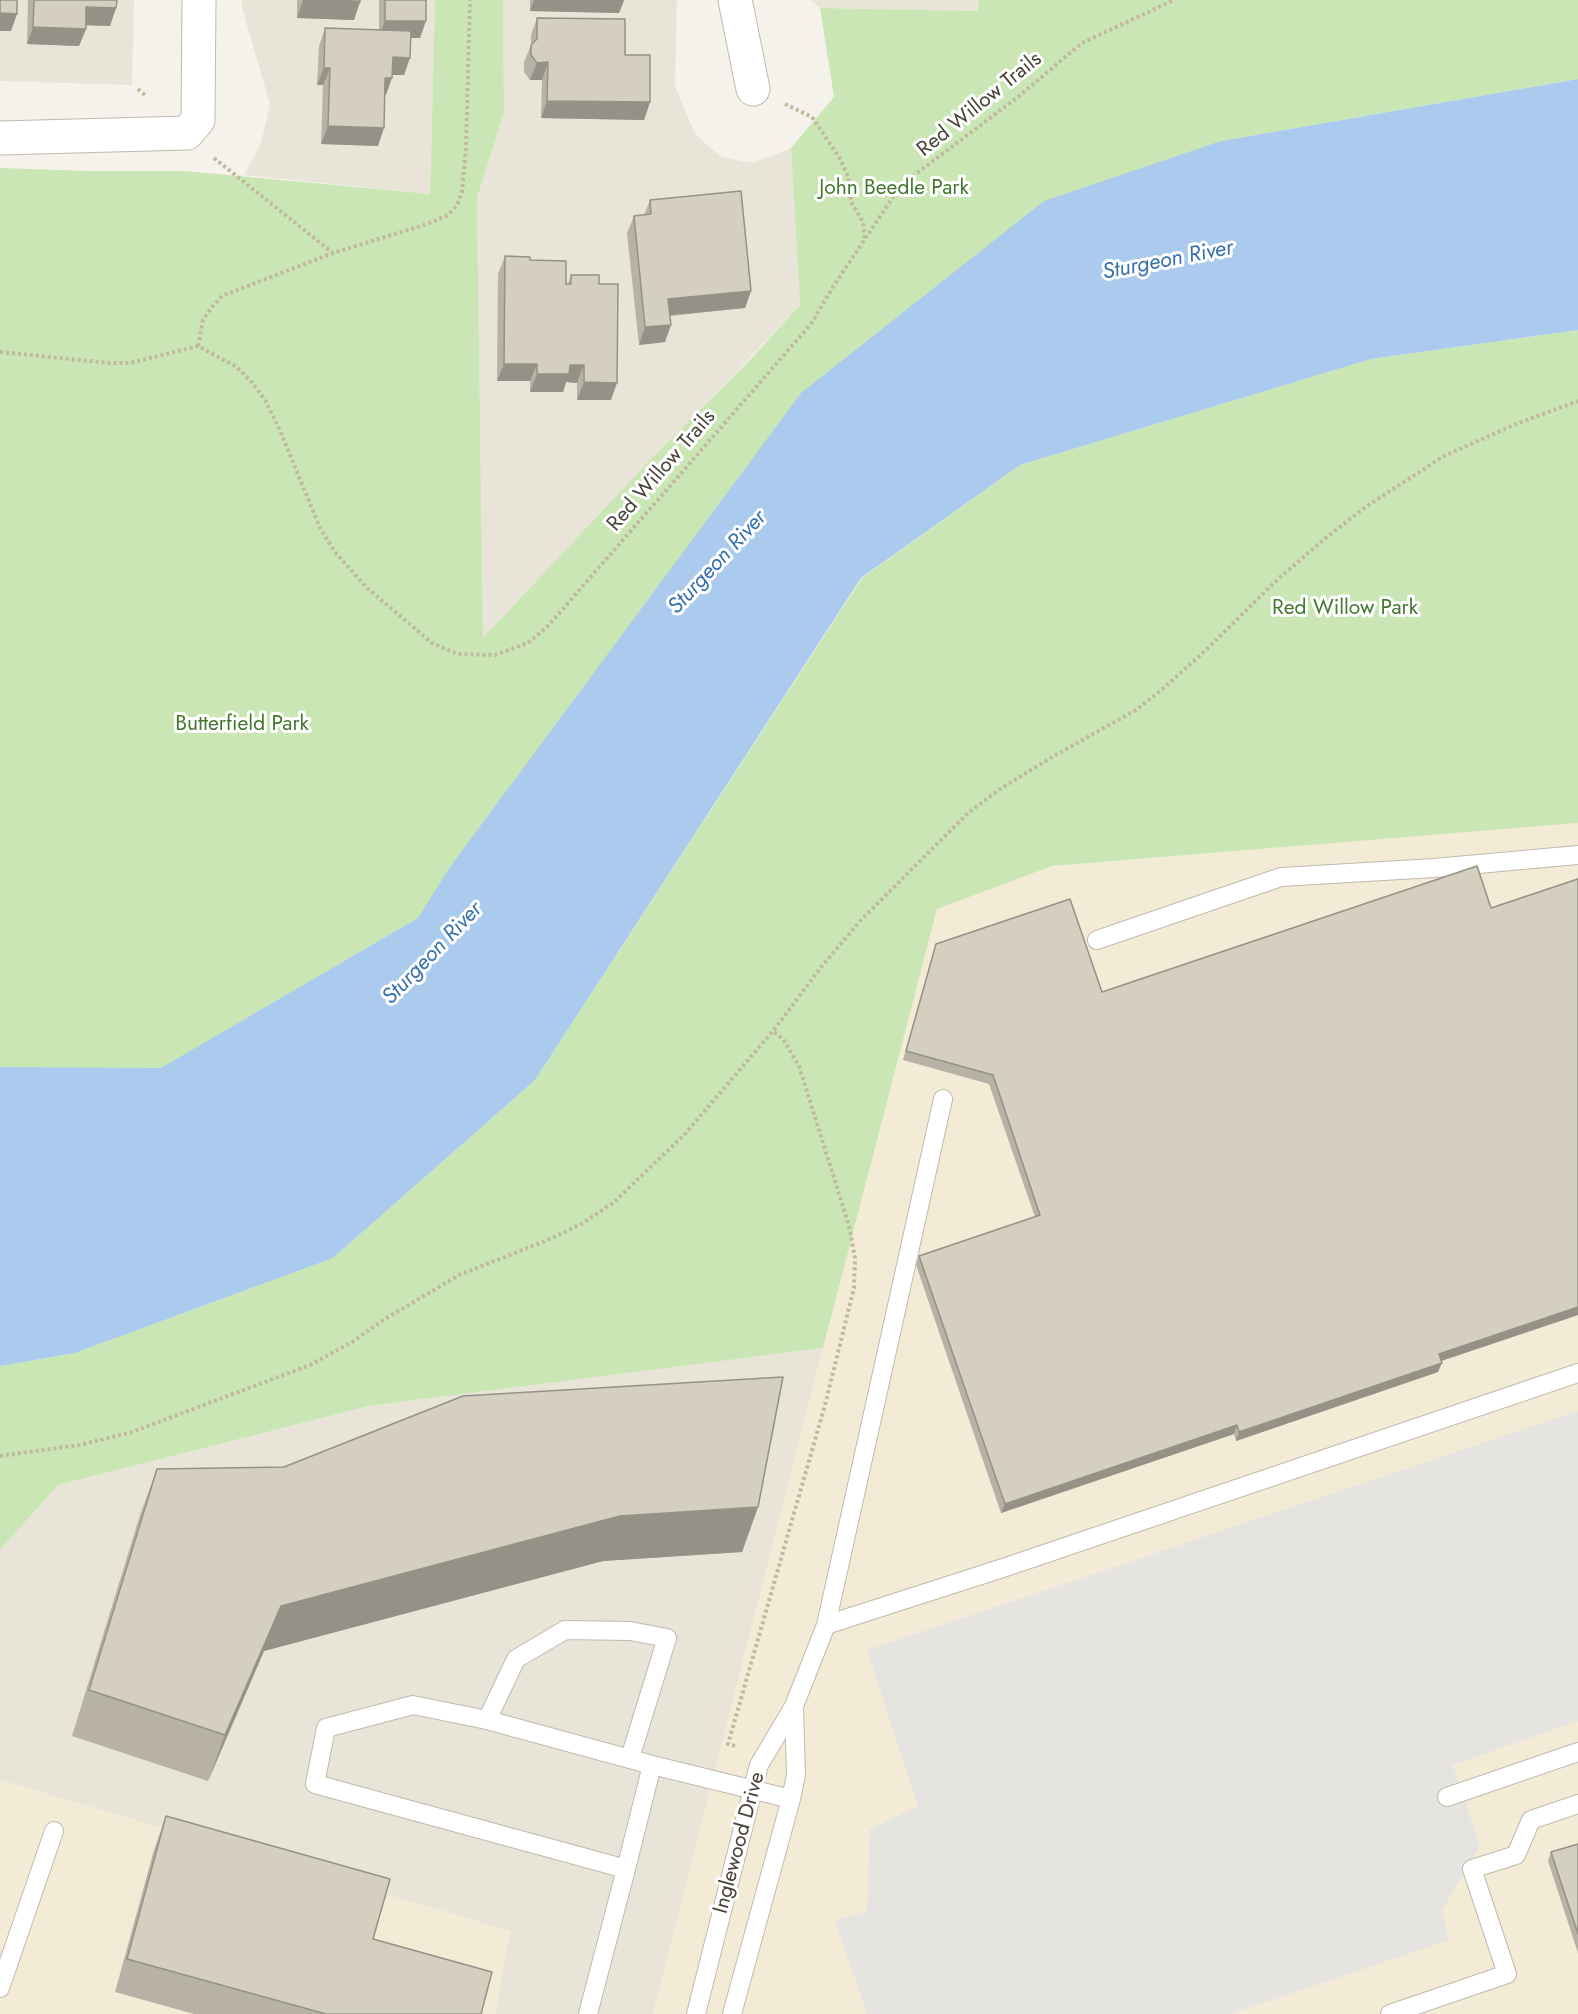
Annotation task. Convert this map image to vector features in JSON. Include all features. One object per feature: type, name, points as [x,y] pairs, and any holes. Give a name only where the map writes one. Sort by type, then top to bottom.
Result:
[{"type":"street","points":[[0,138],[187,134],[198,120],[199,0]]},
{"type":"street","points":[[735,0],[753,89]]},
{"type":"lane","points":[[1096,940],[1281,877],[1434,868],[1578,855]]},
{"type":"lane","points":[[794,1706],[826,1625],[943,1099]]},
{"type":"lane","points":[[826,1625],[1006,1567],[1578,1373]]},
{"type":"lane","points":[[487,1720],[516,1659],[565,1630],[630,1631],[667,1638],[630,1758]]},
{"type":"lane","points":[[626,1869],[315,1784],[326,1728],[413,1706],[487,1720],[652,1765],[791,1799]]},
{"type":"lane","name":"Inglewood Drive","points":[[696,2014],[759,1765],[794,1706]]},
{"type":"lane","name":"Inglewood Drive","points":[[732,2014],[796,1775],[794,1706]]},
{"type":"lane","points":[[1447,1797],[1578,1752]]},
{"type":"lane","points":[[588,2014],[652,1765]]},
{"type":"lane","points":[[1390,2014],[1507,1974],[1472,1869],[1516,1855],[1531,1820],[1578,1804]]},
{"type":"lane","points":[[0,1988],[54,1831]]},
{"type":"path","points":[[0,352],[130,363],[198,346],[203,320],[222,296],[333,253],[427,224],[448,215],[457,206],[462,192],[466,147],[470,0]]},
{"type":"path","name":"Red Willow Trails","points":[[198,346],[235,366],[250,380],[265,400],[279,428],[320,528],[335,552],[367,588],[432,643],[457,654],[495,655],[528,643],[548,626],[614,547],[811,324],[895,194],[914,176],[1018,97],[1062,58],[1092,38],[1174,0]]},
{"type":"path","points":[[138,89],[229,172],[309,232],[333,253]]},
{"type":"path","points":[[753,89],[812,117],[848,176],[851,202],[863,222],[865,241]]},
{"type":"path","points":[[0,1456],[80,1444],[132,1432],[310,1365],[352,1342],[385,1319],[459,1275],[550,1239],[583,1223],[614,1203],[684,1135],[773,1031],[822,966],[861,920],[928,850],[968,813],[1000,789],[1052,756],[1136,710],[1207,649],[1278,579],[1367,506],[1444,456],[1508,427],[1578,401]]},
{"type":"path","points":[[744,1749],[728,1744],[825,1405],[854,1288],[855,1258],[849,1226],[799,1066],[783,1039],[773,1031]]},
{"type":"shaded area","points":[[0,0],[134,0],[132,85],[0,81]]},
{"type":"shaded area","points":[[242,0],[435,0],[430,194],[244,175],[261,143],[270,104],[242,8]]},
{"type":"shaded area","points":[[503,0],[677,0],[675,86],[695,134],[721,157],[753,163],[791,148],[800,305],[483,639],[477,198],[504,112]]},
{"type":"shaded area","points":[[811,0],[979,0],[979,11],[820,8]]},
{"type":"shaded area","points":[[1578,823],[1578,2014],[653,2014],[899,1049],[937,909],[1052,866]]},
{"type":"shaded area","points":[[823,1348],[653,2014],[495,2014],[510,1931],[0,1780],[0,1550],[58,1485],[369,1406]]},
{"type":"shaded area","points":[[1578,1411],[1578,1721],[1453,1765],[1480,1846],[1442,1910],[1449,1940],[1231,2014],[867,2014],[835,1920],[867,1911],[870,1829],[918,1806],[867,1650]]},
{"type":"shaded area","points":[[0,1780],[510,1931],[495,2014],[0,2014]]},
{"type":"green space","points":[[435,0],[503,0],[504,112],[477,198],[483,638],[800,305],[791,148],[834,97],[820,8],[978,11],[979,0],[1578,0],[1578,79],[1221,141],[418,918],[161,1069],[0,1067],[0,168],[185,171],[430,194]]},
{"type":"green space","name":"Red Willow Park","points":[[1578,330],[1578,823],[1052,866],[937,909],[823,1348],[369,1406],[58,1485],[0,1550],[0,1366],[75,1353],[333,1258],[535,1080],[862,578],[1020,465],[1371,359]]},
{"type":"water","name":"Sturgeon River","points":[[1578,79],[1578,330],[1371,359],[1020,465],[861,578],[535,1080],[333,1258],[75,1353],[0,1366],[0,1067],[161,1068],[418,918],[450,867],[801,393],[1044,201],[1221,141]]},
{"type":"building","points":[[0,0],[17,0],[17,14],[0,13]]},
{"type":"building","points":[[34,0],[117,0],[116,8],[86,7],[86,29],[33,27]]},
{"type":"building","points":[[303,0],[360,0],[360,2]]},
{"type":"building","points":[[385,0],[426,0],[426,21],[385,21]]},
{"type":"building","points":[[537,18],[625,19],[625,55],[650,55],[650,102],[547,101],[548,62],[537,63],[531,55],[531,45],[537,39]]},
{"type":"building","points":[[325,28],[411,31],[410,58],[393,57],[392,78],[385,78],[384,128],[328,126],[330,68],[324,68]]},
{"type":"building","points":[[741,191],[751,291],[668,299],[671,325],[645,327],[634,216],[651,214],[650,200]]},
{"type":"building","points":[[505,256],[530,257],[530,260],[566,261],[566,284],[571,284],[571,275],[599,275],[599,284],[618,284],[617,383],[584,382],[584,365],[570,365],[569,374],[537,374],[537,364],[504,364]]},
{"type":"building","points":[[1477,866],[1491,908],[1578,879],[1578,1307],[1439,1354],[1442,1363],[1239,1432],[1237,1425],[1005,1504],[919,1256],[1040,1215],[993,1075],[906,1051],[936,944],[1070,899],[1102,992]]},
{"type":"building","points":[[783,1377],[758,1507],[620,1516],[281,1606],[225,1735],[89,1690],[157,1469],[284,1467],[463,1396]]},
{"type":"building","points":[[166,1816],[390,1879],[373,1939],[492,1972],[481,2014],[326,2014],[127,1959]]},
{"type":"building","points":[[1578,1844],[1578,1934],[1551,1852]]},
{"type":"park label","name":"John Beedle Park","points":[[894,189]]},
{"type":"park label","name":"Butterfield Park","points":[[242,725]]}]
